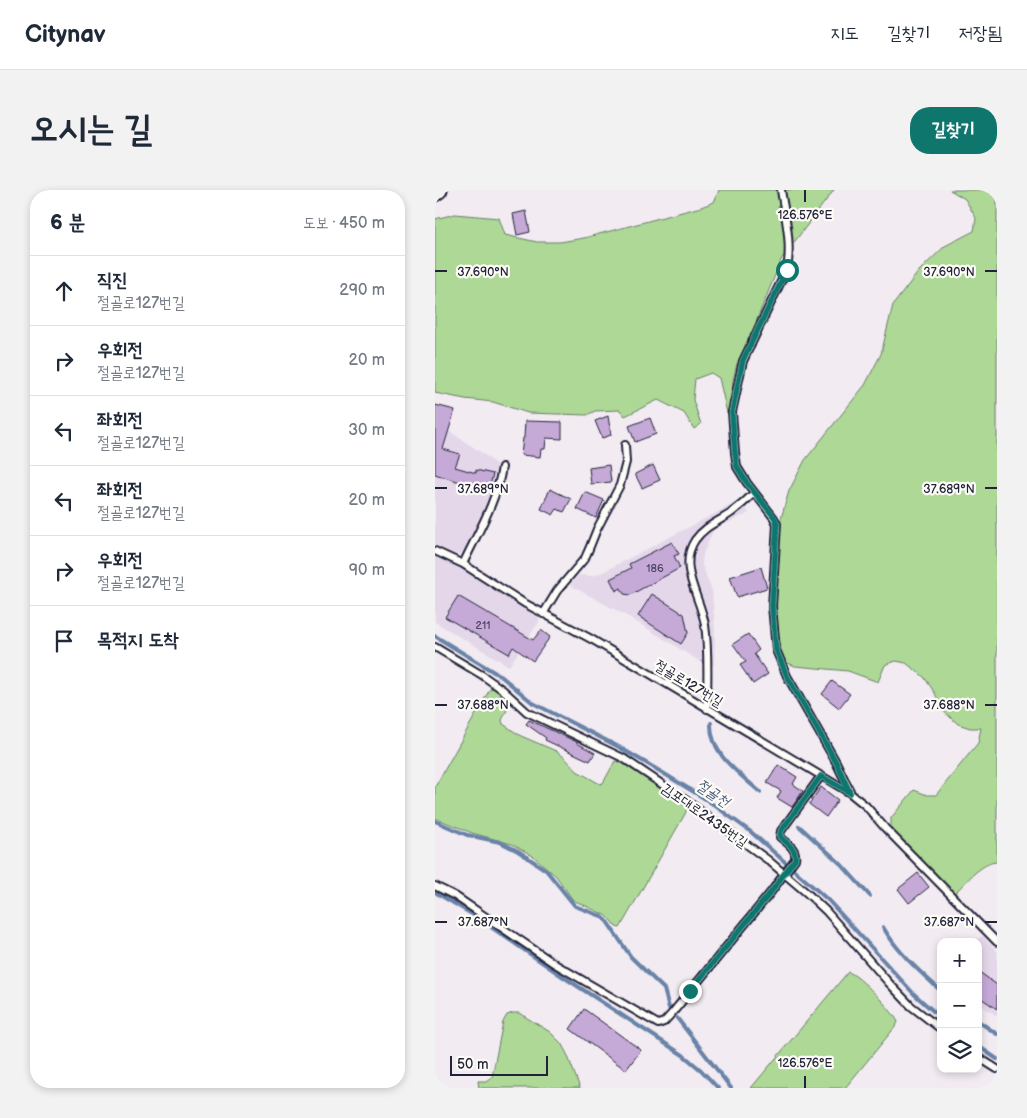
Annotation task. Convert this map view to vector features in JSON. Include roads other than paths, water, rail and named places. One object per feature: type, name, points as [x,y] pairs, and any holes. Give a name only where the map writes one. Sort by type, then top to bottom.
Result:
[{"type":"street","points":[[435,194],[439,190]]},
{"type":"lane","name":"절골로127번길","points":[[781,190],[790,256],[787,270],[743,360],[732,412],[735,453],[737,467],[775,518],[777,524],[772,606],[776,650],[787,676],[836,762],[850,793]]},
{"type":"lane","points":[[543,614],[557,591],[585,558],[597,529],[620,485],[626,462],[625,445]]},
{"type":"lane","points":[[463,564],[493,501],[500,483],[502,467]]},
{"type":"lane","points":[[707,708],[708,660],[705,623],[691,581],[688,560],[694,541],[707,526],[730,514],[755,493]]},
{"type":"lane","name":"절골로127번길","points":[[435,551],[463,564],[524,603],[593,640],[850,793],[866,806],[885,828],[997,942]]},
{"type":"lane","name":"김포대로2435번길","points":[[435,647],[482,675],[503,690],[527,712],[623,758],[687,801],[784,872],[826,911],[911,1006],[940,1028]]},
{"type":"lane","points":[[435,886],[455,896],[555,964],[658,1024],[664,1022],[771,892],[795,859],[795,853],[791,846],[780,837],[781,831],[821,776]]},
{"type":"lane","points":[[982,1060],[997,1069]]},
{"type":"waterway","name":"절골천","points":[[435,636],[502,677],[533,703],[619,747],[663,773],[707,800],[751,832],[828,900],[914,994],[937,1014]]},
{"type":"waterway","points":[[711,723],[715,745],[721,754],[735,770],[760,792]]},
{"type":"waterway","points":[[435,821],[467,835],[500,842],[518,851],[546,870],[575,906],[601,916],[606,920],[631,957],[664,989],[669,1008]]},
{"type":"waterway","points":[[799,826],[841,864],[870,896]]},
{"type":"waterway","points":[[435,892],[475,916],[562,976],[683,1055],[718,1088]]},
{"type":"waterway","points":[[883,927],[902,953],[937,987]]},
{"type":"waterway","points":[[677,1018],[731,1088]]},
{"type":"waterway","points":[[982,1024],[997,1034]]},
{"type":"waterway","name":"절골천","points":[[982,1049],[997,1059]]}]
